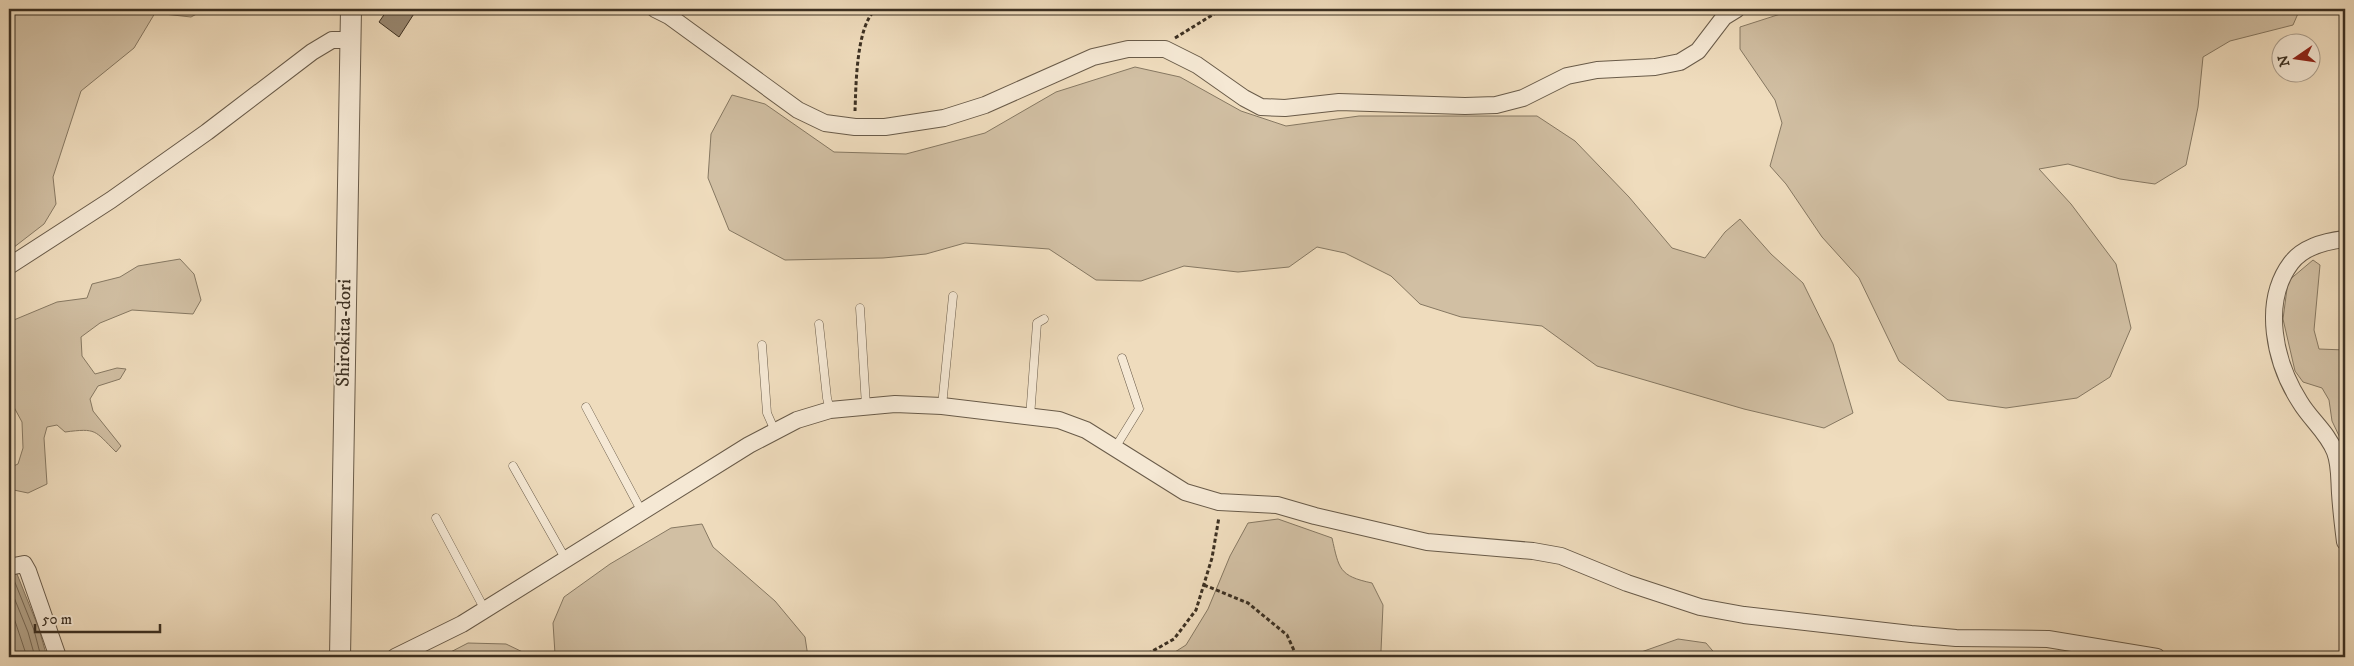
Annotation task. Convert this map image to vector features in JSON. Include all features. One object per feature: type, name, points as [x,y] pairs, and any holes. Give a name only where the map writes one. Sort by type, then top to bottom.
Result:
[{"type":"street","name":"Shirokita-dori","points":[[340,657],[351,9]]},
{"type":"street","points":[[655,9],[669,16],[798,110],[825,123],[855,127],[885,127],[944,118],[985,105],[1092,57],[1128,49],[1166,50],[1197,66],[1244,98],[1261,107],[1285,108],[1339,102],[1465,106],[1496,105],[1523,98],[1567,76],[1597,70],[1655,68],[1680,62],[1698,51],[1724,17],[1737,9]]},
{"type":"street","points":[[9,266],[111,200],[207,132],[312,52],[332,40],[350,40]]},
{"type":"street","points":[[2345,239],[2310,248],[2292,262],[2276,291],[2274,318],[2280,357],[2288,380],[2300,403],[2335,451],[2339,468],[2345,542]]},
{"type":"street","points":[[395,657],[462,624],[749,444],[797,420],[830,410],[895,404],[942,406],[1059,420],[1086,430],[1185,492],[1219,502],[1277,504],[1315,516],[1428,542],[1533,551],[1561,556],[1665,597],[1700,607],[1744,615],[1956,638],[2048,639],[2157,657]]},
{"type":"street","points":[[9,567],[24,564],[28,571],[58,657]]},
{"type":"lane","points":[[942,406],[953,296]]},
{"type":"lane","points":[[860,308],[866,406]]},
{"type":"lane","points":[[1030,417],[1037,323],[1044,319]]},
{"type":"lane","points":[[819,324],[830,410]]},
{"type":"lane","points":[[762,345],[768,413],[775,431]]},
{"type":"lane","points":[[1116,448],[1140,410],[1122,358]]},
{"type":"lane","points":[[586,407],[642,512]]},
{"type":"lane","points":[[513,466],[565,558]]},
{"type":"lane","points":[[436,518],[485,610]]},
{"type":"path","points":[[855,127],[855,72],[863,35],[876,9]]},
{"type":"path","points":[[1166,50],[1169,42],[1222,9]]},
{"type":"path","points":[[1142,657],[1174,639],[1196,610],[1204,586],[1219,522],[1219,502]]},
{"type":"path","points":[[1204,586],[1248,603],[1287,635],[1297,657]]},
{"type":"shaded area","points":[[9,9],[206,9],[191,17],[155,13],[134,48],[81,91],[53,177],[56,204],[44,224],[9,251]]},
{"type":"shaded area","points":[[1796,9],[2300,9],[2293,25],[2230,41],[2203,57],[2198,107],[2186,165],[2155,184],[2120,179],[2068,164],[2039,169],[2071,204],[2116,264],[2131,328],[2110,377],[2077,398],[2006,408],[1948,400],[1899,361],[1859,278],[1822,237],[1786,184],[1770,166],[1782,123],[1775,100],[1740,49],[1740,27]]},
{"type":"shaded area","points":[[1135,67],[1180,77],[1241,111],[1286,126],[1359,116],[1537,116],[1575,141],[1629,197],[1672,248],[1705,258],[1725,232],[1740,219],[1771,254],[1803,283],[1833,344],[1853,413],[1824,428],[1744,409],[1597,366],[1542,326],[1461,317],[1420,304],[1391,276],[1345,253],[1317,247],[1289,267],[1238,272],[1184,266],[1141,281],[1096,280],[1049,249],[965,243],[926,254],[883,258],[785,260],[729,230],[708,178],[711,134],[732,95],[765,104],[834,152],[906,154],[985,133],[1056,92]]},
{"type":"shaded area","points":[[180,259],[194,274],[201,300],[193,314],[132,310],[100,323],[81,337],[82,356],[95,374],[117,368],[126,369],[120,379],[98,386],[90,399],[93,411],[121,446],[116,452],[94,432],[83,430],[65,432],[57,425],[47,427],[44,438],[47,484],[28,493],[9,489],[9,468],[18,464],[23,448],[22,422],[9,398],[9,322],[57,302],[87,298],[92,284],[120,277],[138,266]]},
{"type":"shaded area","points":[[2313,260],[2320,265],[2314,330],[2319,349],[2345,350],[2345,456],[2341,440],[2332,421],[2329,400],[2322,388],[2303,382],[2295,371],[2283,319],[2288,281]]},
{"type":"shaded area","points":[[1278,519],[1332,538],[1342,570],[1353,577],[1372,583],[1383,605],[1381,651],[1378,657],[1167,657],[1186,645],[1208,609],[1230,556],[1248,523]]},
{"type":"shaded area","points":[[702,524],[713,547],[775,601],[805,637],[808,657],[441,657],[468,643],[506,644],[531,656],[555,654],[553,623],[564,597],[610,564],[671,528]]},
{"type":"shaded area","points":[[1678,639],[1706,643],[1718,657],[1627,657]]},
{"type":"water","points":[[9,574],[17,574],[39,629],[47,657],[9,657]]},
{"type":"building","points":[[388,9],[417,9],[399,37],[379,22]]}]
